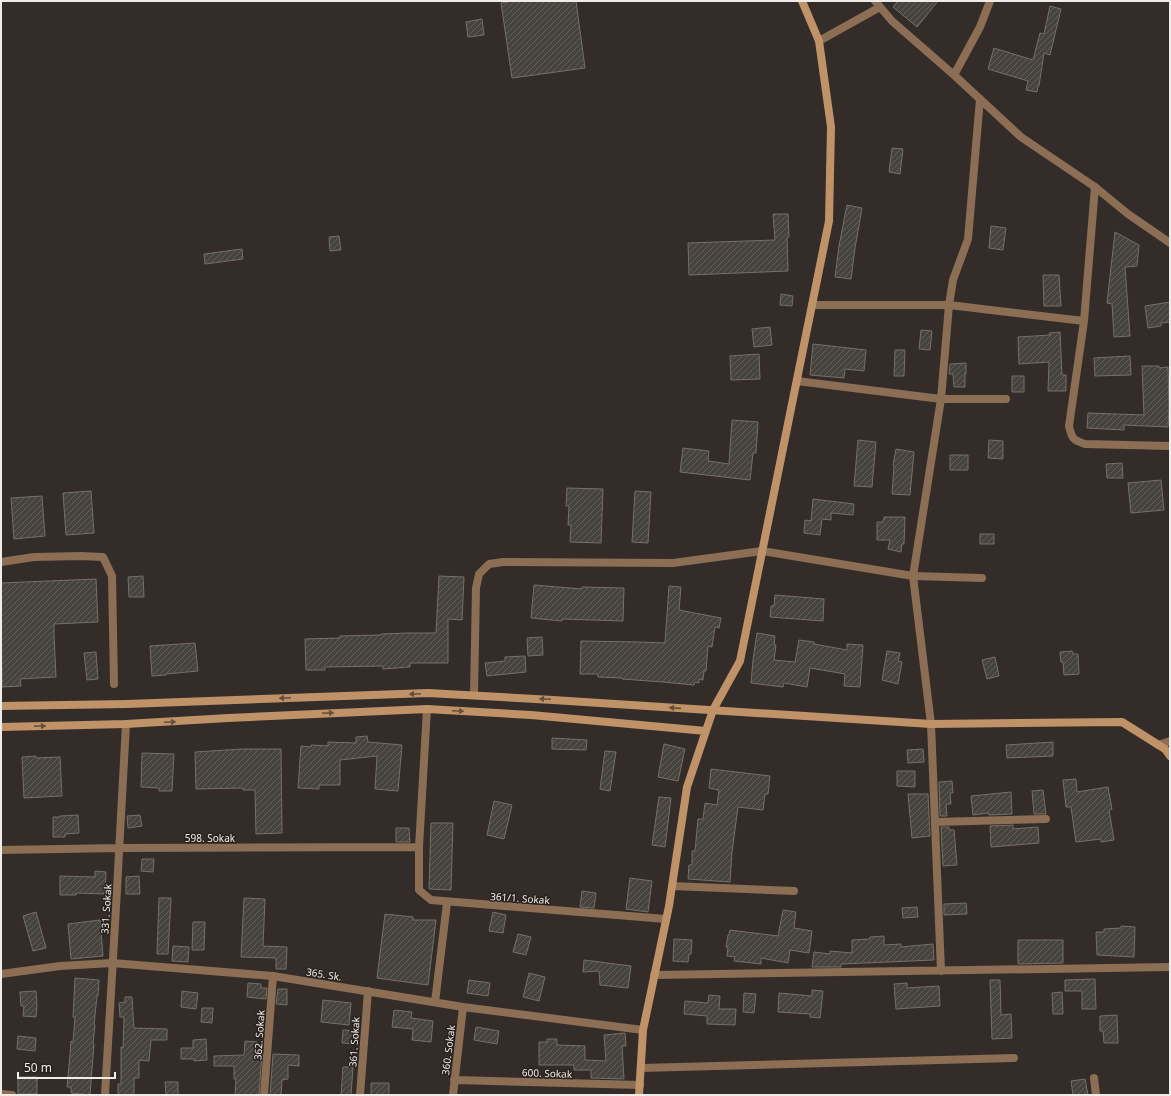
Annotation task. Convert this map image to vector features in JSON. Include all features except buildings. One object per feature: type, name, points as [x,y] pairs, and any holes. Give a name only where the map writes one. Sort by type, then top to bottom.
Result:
[{"type":"street","points":[[639,1095],[643,1030],[672,886],[687,787],[713,710],[740,661],[829,220],[831,127],[819,41],[802,1]]},
{"type":"street","points":[[954,75],[980,27],[990,1]]},
{"type":"street","points":[[819,41],[878,4],[892,21],[954,75],[1021,137],[1095,187],[1128,214],[1170,243]]},
{"type":"street","points":[[941,971],[931,724],[913,576],[940,399],[949,305],[953,280],[968,239],[980,99]]},
{"type":"street","points":[[1095,187],[1084,320],[1069,426],[1071,436],[1074,440],[1085,444],[1170,446]]},
{"type":"street","points":[[812,305],[949,305],[1084,320]]},
{"type":"street","points":[[797,381],[940,399],[1006,399]]},
{"type":"street","points":[[474,696],[476,588],[479,574],[489,564],[503,562],[673,563],[762,551],[913,576],[982,578]]},
{"type":"street","points":[[1,562],[34,557],[103,557],[112,576],[114,684]]},
{"type":"street","points":[[1,706],[127,704],[428,693],[931,724],[1122,722],[1165,749],[1170,756]]},
{"type":"street","points":[[1,727],[126,724],[427,709],[531,714],[706,731]]},
{"type":"street","name":"361/1. Sokak","points":[[427,709],[419,847],[419,890],[430,900],[666,919]]},
{"type":"street","name":"331. Sokak","points":[[105,1095],[126,724]]},
{"type":"street","points":[[1158,745],[1170,741]]},
{"type":"street","points":[[935,822],[1046,819]]},
{"type":"street","name":"598. Sokak","points":[[1,850],[419,847]]},
{"type":"street","points":[[672,886],[794,891]]},
{"type":"street","points":[[435,1002],[447,902]]},
{"type":"street","name":"365. Sk.","points":[[1,974],[60,966],[112,963],[273,976],[463,1007],[643,1030]]},
{"type":"street","points":[[654,975],[1170,967]]},
{"type":"street","name":"362. Sokak","points":[[264,1095],[273,976]]},
{"type":"street","name":"361. Sokak","points":[[360,1095],[368,991]]},
{"type":"street","name":"360. Sokak","points":[[453,1095],[463,1007]]},
{"type":"street","points":[[641,1068],[1014,1058]]},
{"type":"street","points":[[1094,1078],[1096,1095]]},
{"type":"street","name":"600. Sokak","points":[[454,1080],[640,1086]]},
{"type":"street","points":[[1,1094],[12,1095]]}]
